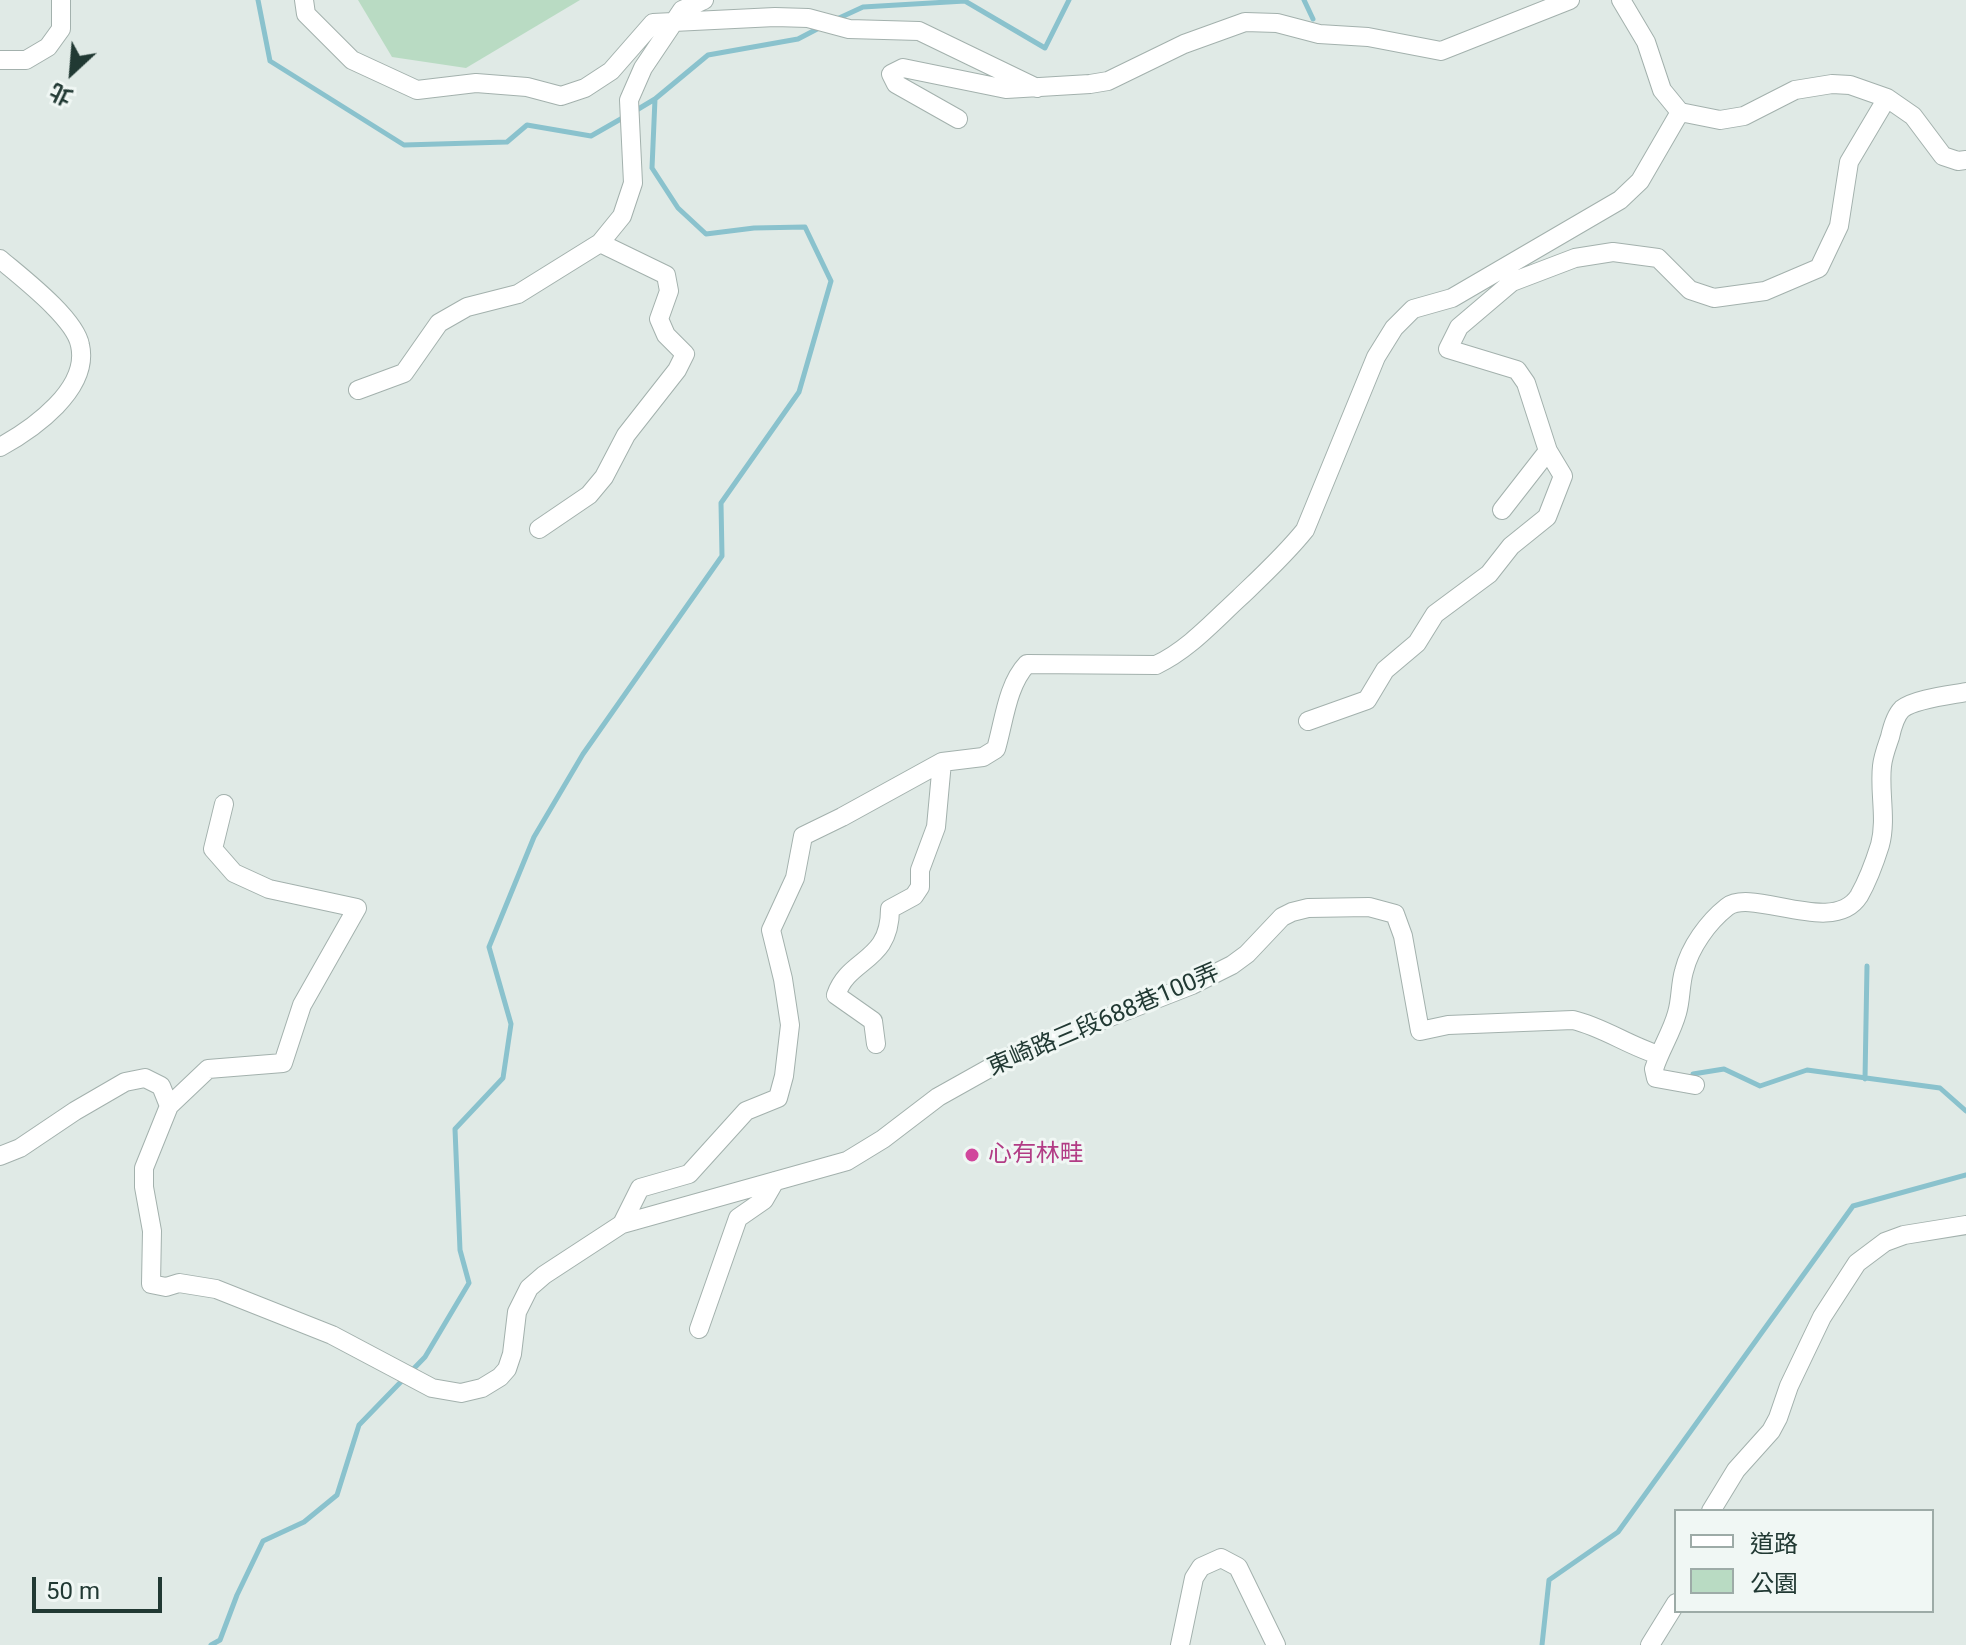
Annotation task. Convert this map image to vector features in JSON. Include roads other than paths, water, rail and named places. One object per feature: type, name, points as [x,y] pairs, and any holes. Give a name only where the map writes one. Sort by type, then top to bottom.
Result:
[{"type":"street","points":[[0,60],[26,60],[48,47],[61,29],[61,0]]},
{"type":"street","points":[[304,0],[306,14],[352,60],[417,90],[476,83],[527,87],[561,96],[585,88],[611,71],[653,23],[786,17],[808,18],[849,29],[919,31],[1037,88]]},
{"type":"street","points":[[358,390],[404,373],[439,323],[467,307],[518,294],[600,243],[622,216],[633,183],[629,100],[643,68],[682,10],[704,0]]},
{"type":"street","points":[[958,119],[896,84],[891,74],[903,68],[1006,89],[1108,81],[1184,44],[1245,22],[1277,23],[1319,34],[1368,37],[1441,51],[1570,0]]},
{"type":"street","points":[[1621,0],[1646,42],[1662,90],[1680,112],[1720,120],[1744,116],[1795,90],[1832,84],[1850,85],[1887,98],[1913,116],[1943,156],[1966,160]]},
{"type":"street","points":[[1308,721],[1367,700],[1385,670],[1417,643],[1435,614],[1489,574],[1511,546],[1547,517],[1563,476],[1548,451],[1526,383],[1517,370],[1448,349],[1459,327],[1512,282],[1575,258],[1613,252],[1658,258],[1690,290],[1714,298],[1765,291],[1819,268],[1839,226],[1849,162],[1887,98]]},
{"type":"street","points":[[622,1224],[640,1188],[689,1174],[746,1111],[778,1098],[790,1025],[771,930],[795,878],[803,836],[942,762],[983,757],[996,749],[1013,684],[1027,664],[1156,665],[1169,659],[1202,633],[1290,549],[1305,530],[1376,357],[1394,328],[1413,309],[1452,298],[1620,200],[1640,181],[1680,112]]},
{"type":"street","points":[[539,529],[589,495],[604,477],[626,435],[677,370],[685,354],[666,335],[659,319],[669,291],[666,275],[600,243]]},
{"type":"street","points":[[0,259],[54,305],[80,342],[81,363],[67,393],[48,415],[0,447]]},
{"type":"street","points":[[1502,510],[1548,451]]},
{"type":"street","points":[[1695,1085],[1656,1078],[1654,1069],[1673,1025],[1684,968],[1702,934],[1729,905],[1737,901],[1816,912],[1845,909],[1852,904],[1860,895],[1880,844],[1882,767],[1899,712],[1918,702],[1966,692]]},
{"type":"street","points":[[876,1044],[873,1021],[836,995],[841,979],[880,949],[890,924],[890,909],[914,896],[920,887],[920,870],[936,827],[942,762]]},
{"type":"street","points":[[0,1156],[20,1148],[125,1082],[154,1080],[161,1086],[169,1106],[208,1069],[283,1063],[302,1005],[357,908],[269,889],[234,873],[213,849],[224,804]]},
{"type":"street","name":"東崎路三段688巷100弄","points":[[169,1106],[144,1168],[152,1231],[151,1284],[166,1287],[179,1283],[216,1289],[332,1335],[432,1388],[461,1393],[482,1388],[507,1369],[517,1312],[529,1288],[622,1224],[847,1161],[883,1139],[938,1097],[1013,1055],[1192,985],[1232,965],[1247,954],[1282,917],[1308,908],[1369,907],[1395,914],[1403,936],[1420,1031],[1448,1025],[1573,1020],[1591,1024],[1659,1055]]},
{"type":"street","points":[[699,1329],[738,1218],[764,1200],[775,1181]]},
{"type":"street","points":[[1712,1509],[1736,1470],[1771,1431],[1822,1317],[1857,1263],[1885,1242],[1904,1235],[1966,1225]]},
{"type":"street","points":[[1180,1645],[1194,1578],[1201,1567],[1221,1558],[1238,1567],[1276,1645]]},
{"type":"street","points":[[1650,1645],[1674,1606]]},
{"type":"waterway","points":[[258,0],[270,61],[404,145],[507,142],[527,125],[591,136],[626,116]]},
{"type":"waterway","points":[[837,19],[863,7],[965,1],[1045,48],[1069,0]]},
{"type":"waterway","points":[[1304,0],[1313,19]]},
{"type":"waterway","points":[[635,111],[655,99],[708,55],[798,39],[821,27]]},
{"type":"waterway","points":[[211,1645],[220,1640],[263,1541],[304,1522],[337,1495],[359,1425],[425,1357],[469,1283],[460,1250],[455,1129],[503,1078],[511,1024],[489,947],[534,837],[583,754],[722,556],[721,503],[799,392],[831,281],[805,227],[754,228],[706,234],[678,208],[652,168],[655,99]]},
{"type":"waterway","points":[[1865,1079],[1867,966]]},
{"type":"waterway","points":[[1693,1074],[1724,1069],[1760,1086],[1807,1070],[1940,1088],[1966,1111]]},
{"type":"waterway","points":[[1542,1645],[1549,1580],[1618,1532],[1853,1206],[1966,1175]]},
{"type":"place","name":"心有林畦","points":[[972,1155]]}]
